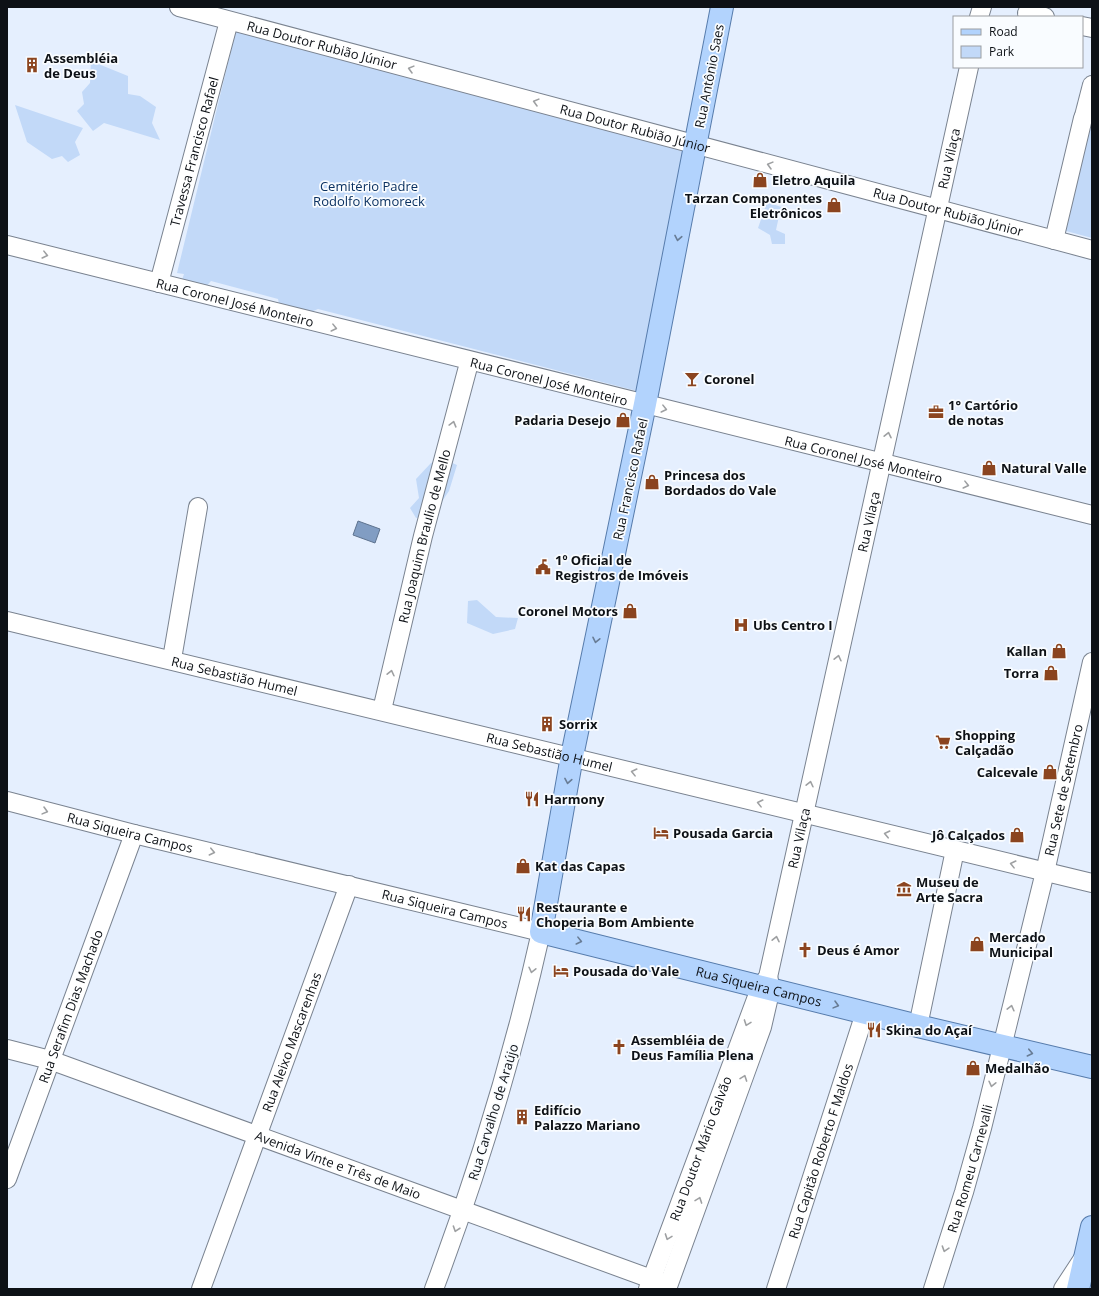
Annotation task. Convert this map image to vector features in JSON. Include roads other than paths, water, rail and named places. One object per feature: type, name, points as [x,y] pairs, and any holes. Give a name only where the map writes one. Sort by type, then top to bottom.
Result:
[{"type":"main road","name":"Rua Antônio Saes","points":[[696,145],[722,7]]},
{"type":"main road","name":"Rua Francisco Rafael","points":[[541,932],[572,756],[645,404],[696,145]]},
{"type":"main road","name":"Rua Siqueira Campos","points":[[541,932],[766,984],[865,1013],[1092,1067]]},
{"type":"main road","points":[[1078,1289],[1092,1227]]},
{"type":"main road","points":[[1089,1289],[1092,1276]]},
{"type":"street","name":"Rua Doutor Rubião Júnior","points":[[179,7],[937,210],[1092,250]]},
{"type":"street","points":[[1027,13],[1040,16]]},
{"type":"street","name":"Travessa Francisco Rafael","points":[[159,283],[230,21]]},
{"type":"street","name":"Rua Vilaça","points":[[766,984],[969,68]]},
{"type":"street","points":[[1054,240],[1088,115],[1092,85]]},
{"type":"street","name":"Rua Coronel José Monteiro","points":[[7,245],[469,363],[645,404],[881,465],[1092,516]]},
{"type":"street","name":"Rua Joaquim Braulio de Mello","points":[[382,710],[423,536],[469,363]]},
{"type":"street","points":[[172,659],[198,507]]},
{"type":"street","name":"Rua Sebastião Humel","points":[[7,621],[172,659],[572,756],[803,814],[1092,883]]},
{"type":"street","name":"Rua Sete de Setembro","points":[[1002,1046],[1045,872],[1092,662]]},
{"type":"street","name":"Rua Siqueira Campos","points":[[7,801],[134,834],[541,932]]},
{"type":"street","name":"Rua Serafim Dias Machado","points":[[7,1179],[134,834]]},
{"type":"street","points":[[918,1026],[955,850]]},
{"type":"street","name":"Rua Aleixo Mascarenhas","points":[[201,1289],[349,885]]},
{"type":"street","name":"Rua Carvalho de Araújo","points":[[434,1289],[463,1210],[517,1034],[541,932]]},
{"type":"street","name":"Rua Doutor Mário Galvão","points":[[659,1286],[766,984]]},
{"type":"street","name":"Rua Capitão Roberto F Maldos","points":[[776,1289],[865,1013]]},
{"type":"street","name":"Rua Romeu Carnevalli","points":[[933,1289],[964,1192],[1002,1046]]},
{"type":"street","name":"Avenida Vinte e Três de Maio","points":[[7,1050],[50,1060],[257,1134],[463,1210],[659,1286]]},
{"type":"street","points":[[1063,1289],[1085,1256]]},
{"type":"place","name":"Assembléia de Deus","points":[[32,65]]},
{"type":"place","name":"Eletro Aquila","points":[[760,180]]},
{"type":"place","name":"Tarzan Componentes Eletrônicos","points":[[834,205]]},
{"type":"place","name":"Coronel","points":[[692,379]]},
{"type":"place","name":"1° Cartório de notas","points":[[936,412]]},
{"type":"place","name":"Padaria Desejo","points":[[623,420]]},
{"type":"place","name":"Natural Valle","points":[[989,468]]},
{"type":"place","name":"Princesa dos Bordados do Vale","points":[[652,482]]},
{"type":"place","name":"1º Oficial de Registros de Imóveis","points":[[543,567]]},
{"type":"place","name":"Coronel Motors","points":[[630,611]]},
{"type":"place","name":"Ubs Centro I","points":[[741,625]]},
{"type":"place","name":"Kallan","points":[[1059,651]]},
{"type":"place","name":"Torra","points":[[1051,673]]},
{"type":"place","name":"Sorrix","points":[[547,724]]},
{"type":"place","name":"Shopping Calçadão","points":[[943,742]]},
{"type":"place","name":"Calcevale","points":[[1050,772]]},
{"type":"place","name":"Harmony","points":[[532,799]]},
{"type":"place","name":"Pousada Garcia","points":[[661,833]]},
{"type":"place","name":"Jô Calçados","points":[[1017,835]]},
{"type":"place","name":"Kat das Capas","points":[[523,866]]},
{"type":"place","name":"Museu de Arte Sacra","points":[[904,889]]},
{"type":"place","name":"Restaurante e Choperia Bom Ambiente","points":[[524,914]]},
{"type":"place","name":"Mercado Municipal","points":[[977,944]]},
{"type":"place","name":"Deus é Amor","points":[[805,950]]},
{"type":"place","name":"Pousada do Vale","points":[[561,971]]},
{"type":"place","name":"Skina do Açaí","points":[[874,1030]]},
{"type":"place","name":"Assembléia de Deus Família Plena","points":[[619,1047]]},
{"type":"place","name":"Medalhão","points":[[973,1068]]},
{"type":"place","name":"Edifício Palazzo Mariano","points":[[522,1117]]},
{"type":"park label","name":"Cemitério Padre Rodolfo Komoreck","points":[[369,194]]}]
